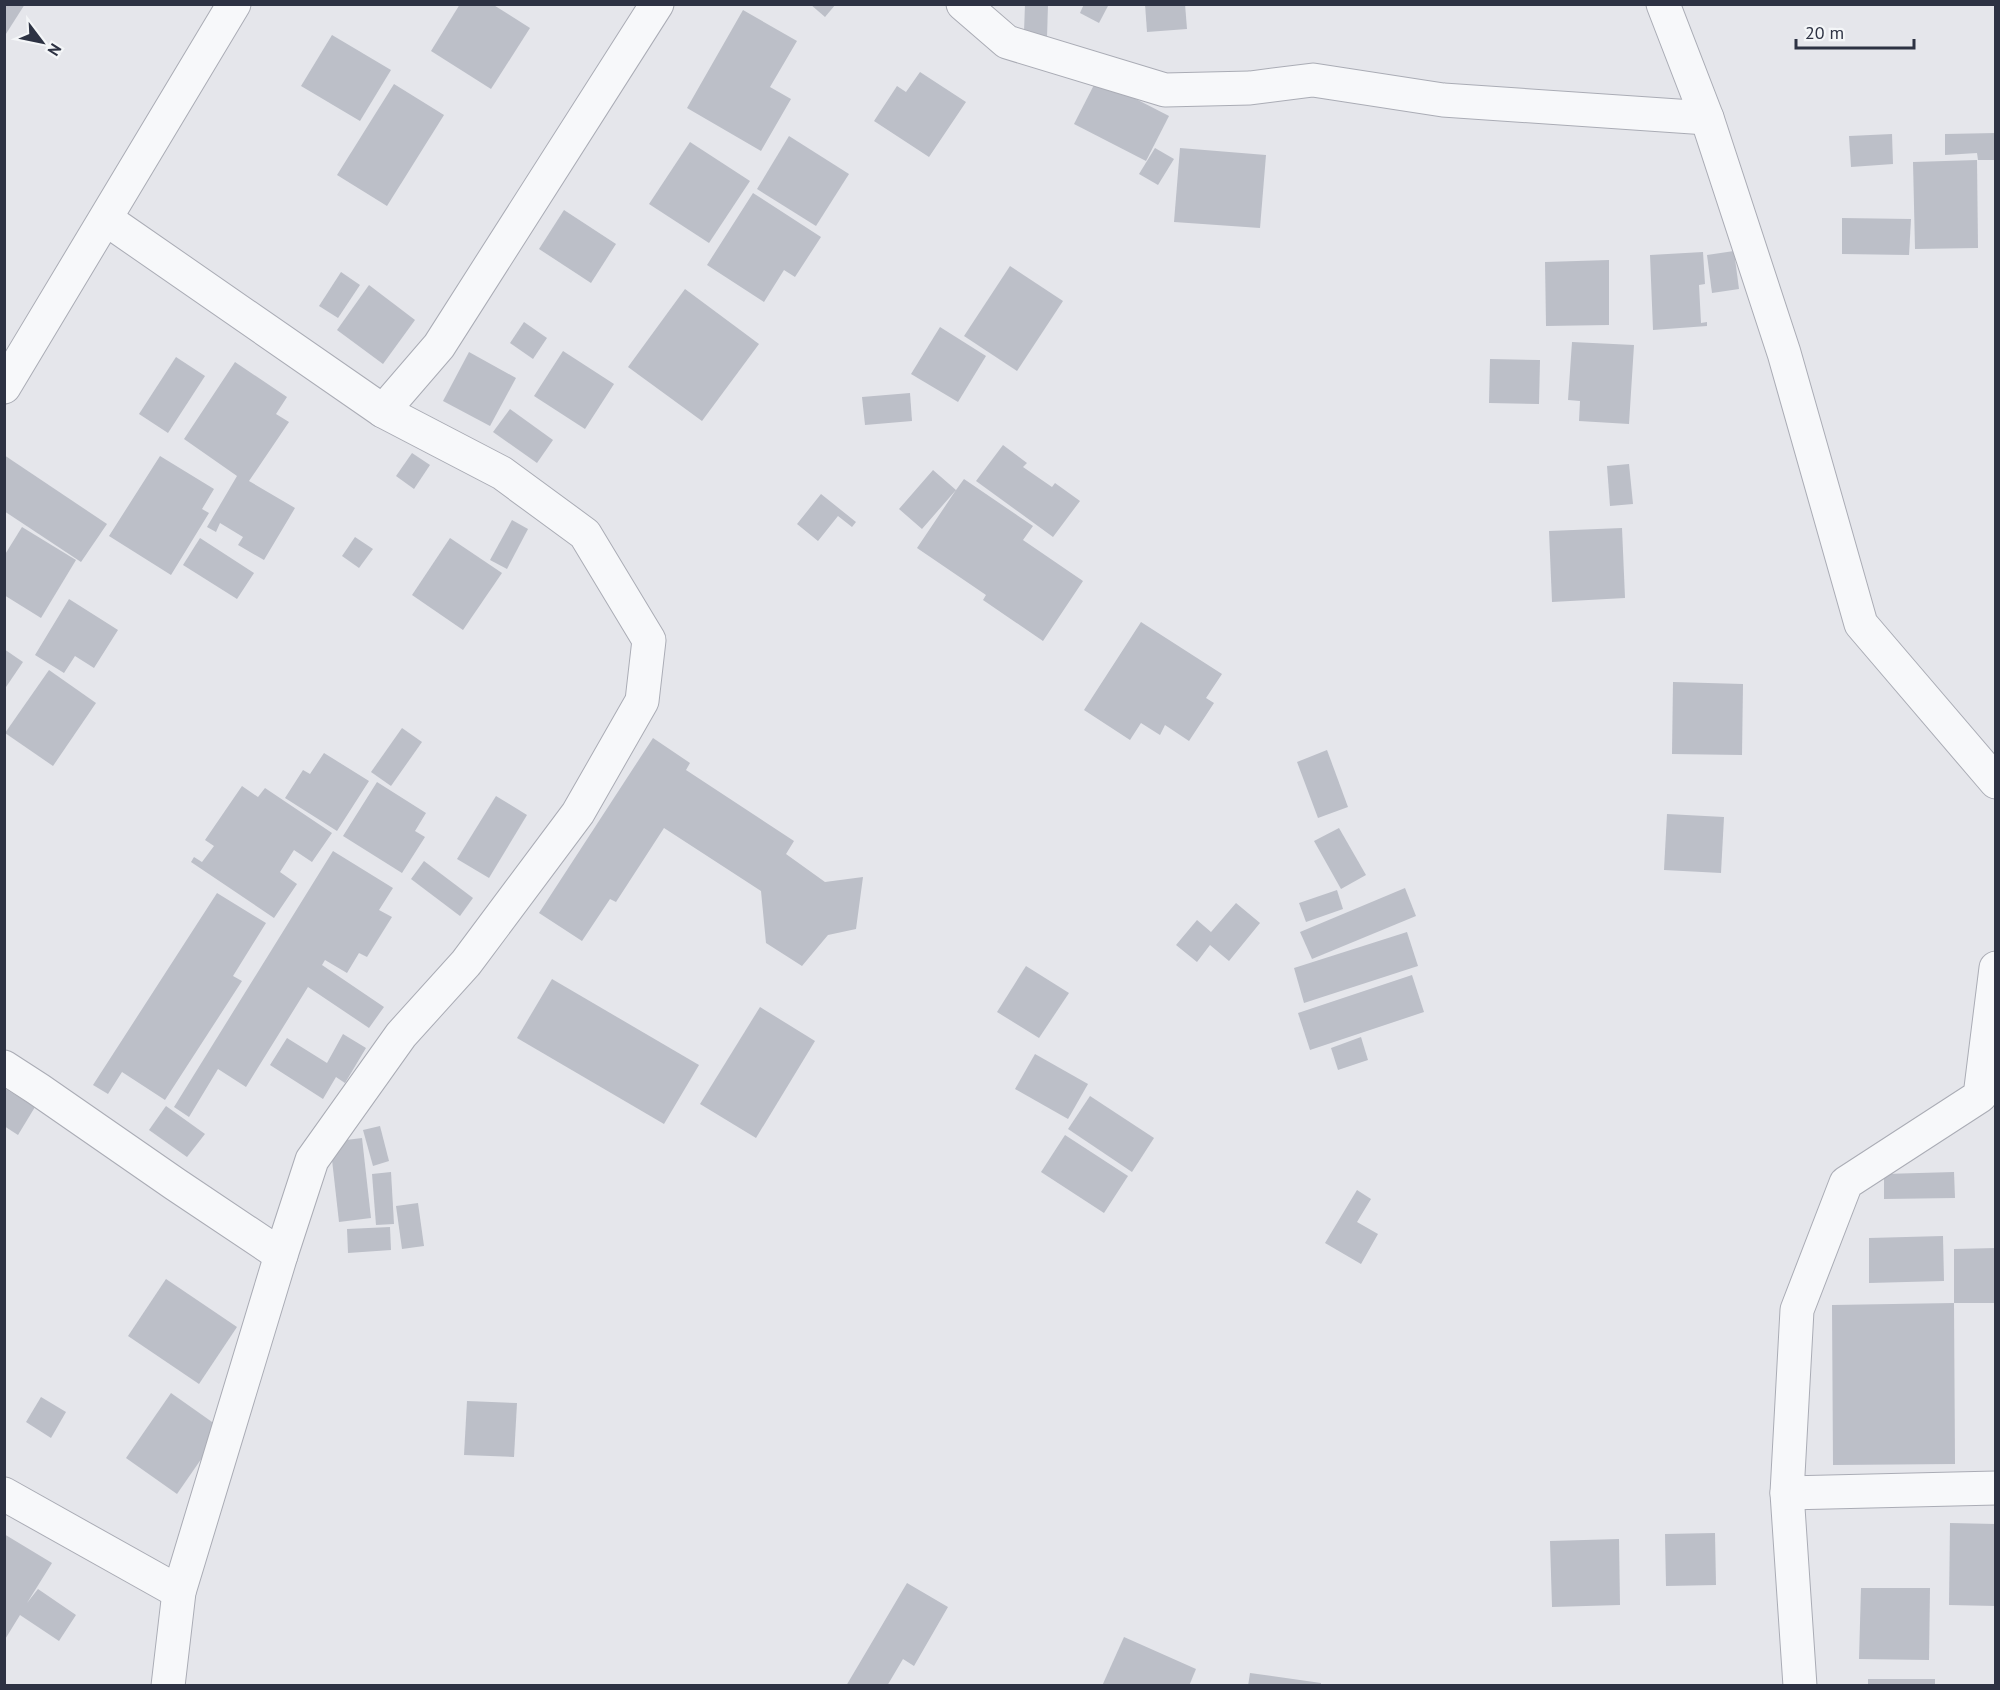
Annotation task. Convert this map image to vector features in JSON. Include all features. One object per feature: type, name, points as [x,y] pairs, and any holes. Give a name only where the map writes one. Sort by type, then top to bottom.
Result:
[{"type":"street","points":[[4,387],[234,4]]},
{"type":"street","points":[[383,411],[439,346],[657,4]]},
{"type":"street","points":[[963,4],[1007,42],[1165,90],[1250,88],[1313,80],[1443,100],[1707,118]]},
{"type":"street","points":[[1663,4],[1707,118],[1784,353],[1861,624],[1995,782]]},
{"type":"street","points":[[106,219],[383,411],[502,473],[585,534],[649,640],[642,701],[578,813],[466,963],[401,1035],[312,1160],[280,1254],[180,1592],[168,1686]]},
{"type":"street","points":[[1800,1686],[1787,1493],[1797,1310],[1846,1183],[1988,1099],[1995,968]]},
{"type":"street","points":[[4,1067],[280,1254]]},
{"type":"street","points":[[1787,1493],[1995,1488]]},
{"type":"street","points":[[4,1494],[180,1592]]},
{"type":"building","points":[[4,4],[25,4],[4,37]]},
{"type":"building","points":[[460,4],[492,4],[530,28],[491,89],[431,51]]},
{"type":"building","points":[[810,4],[836,4],[825,17]]},
{"type":"building","points":[[1025,4],[1048,4],[1047,38],[1024,32]]},
{"type":"building","points":[[1084,4],[1109,4],[1099,23],[1080,13]]},
{"type":"building","points":[[1145,4],[1185,4],[1187,29],[1147,32]]},
{"type":"building","points":[[743,10],[797,41],[770,87],[791,99],[761,151],[687,108]]},
{"type":"building","points":[[332,35],[391,70],[360,121],[301,86]]},
{"type":"building","points":[[920,72],[966,102],[929,157],[874,121],[897,86],[906,92]]},
{"type":"building","points":[[1097,79],[1169,116],[1146,161],[1074,124]]},
{"type":"building","points":[[394,84],[444,115],[387,206],[337,175]]},
{"type":"building","points":[[1996,133],[1996,160],[1978,160],[1977,153],[1945,155],[1945,134]]},
{"type":"building","points":[[1892,134],[1893,164],[1851,167],[1849,136]]},
{"type":"building","points":[[789,136],[849,174],[816,226],[757,189]]},
{"type":"building","points":[[690,142],[750,181],[709,243],[649,204]]},
{"type":"building","points":[[1155,148],[1174,159],[1158,185],[1139,174]]},
{"type":"building","points":[[1180,148],[1266,155],[1260,228],[1174,222]]},
{"type":"building","points":[[1977,160],[1978,248],[1915,249],[1913,162]]},
{"type":"building","points":[[753,193],[821,237],[795,277],[784,270],[764,302],[707,265]]},
{"type":"building","points":[[564,210],[616,244],[591,283],[539,249]]},
{"type":"building","points":[[1842,218],[1911,219],[1909,255],[1842,254]]},
{"type":"building","points":[[1734,251],[1739,289],[1712,293],[1707,255]]},
{"type":"building","points":[[1703,252],[1705,284],[1699,285],[1701,323],[1707,322],[1707,326],[1653,330],[1650,255]]},
{"type":"building","points":[[1609,260],[1609,325],[1546,326],[1545,262]]},
{"type":"building","points":[[1010,266],[1063,301],[1017,371],[964,336]]},
{"type":"building","points":[[341,272],[360,285],[338,318],[319,306]]},
{"type":"building","points":[[369,285],[415,320],[383,364],[337,330]]},
{"type":"building","points":[[685,289],[759,344],[702,421],[628,367]]},
{"type":"building","points":[[524,322],[547,338],[533,359],[510,343]]},
{"type":"building","points":[[940,327],[986,356],[958,402],[911,374]]},
{"type":"building","points":[[1572,342],[1634,345],[1629,424],[1579,421],[1580,401],[1568,400]]},
{"type":"building","points":[[563,351],[614,384],[585,429],[534,396]]},
{"type":"building","points":[[469,352],[516,378],[490,426],[443,401]]},
{"type":"building","points":[[176,357],[205,376],[168,433],[139,414]]},
{"type":"building","points":[[1490,359],[1540,360],[1539,404],[1489,403]]},
{"type":"building","points":[[235,362],[287,397],[276,414],[289,422],[249,481],[295,508],[264,560],[238,545],[243,537],[220,523],[216,532],[207,527],[237,476],[184,439]]},
{"type":"building","points":[[910,393],[912,421],[865,425],[862,397]]},
{"type":"building","points":[[510,409],[553,440],[537,463],[493,432]]},
{"type":"building","points":[[1003,445],[1027,463],[1023,467],[1052,487],[1055,483],[1080,501],[1053,537],[976,481]]},
{"type":"building","points":[[412,453],[430,465],[414,489],[396,476]]},
{"type":"building","points":[[4,455],[107,524],[81,562],[4,511]]},
{"type":"building","points":[[160,456],[214,489],[202,509],[209,513],[171,575],[109,536]]},
{"type":"building","points":[[1629,464],[1633,504],[1610,506],[1607,466]]},
{"type":"building","points":[[933,470],[956,490],[922,529],[899,509]]},
{"type":"building","points":[[964,479],[1033,526],[1023,540],[1083,581],[1043,641],[983,600],[986,595],[917,548]]},
{"type":"building","points":[[821,494],[856,522],[852,527],[838,516],[818,541],[797,524]]},
{"type":"building","points":[[512,520],[528,529],[507,569],[490,560]]},
{"type":"building","points":[[22,527],[76,560],[41,618],[4,595],[4,556]]},
{"type":"building","points":[[1622,528],[1625,598],[1552,602],[1549,531]]},
{"type":"building","points":[[355,537],[373,549],[359,568],[342,556]]},
{"type":"building","points":[[200,538],[254,573],[237,599],[183,565]]},
{"type":"building","points":[[450,538],[502,573],[463,630],[412,595]]},
{"type":"building","points":[[69,599],[118,630],[94,668],[75,656],[64,673],[35,655]]},
{"type":"building","points":[[1141,622],[1222,674],[1206,698],[1214,703],[1189,741],[1165,725],[1160,735],[1141,723],[1130,740],[1084,710]]},
{"type":"building","points":[[4,649],[23,662],[4,690]]},
{"type":"building","points":[[49,670],[96,703],[53,766],[5,733]]},
{"type":"building","points":[[1673,682],[1743,684],[1742,755],[1672,754]]},
{"type":"building","points":[[402,728],[422,742],[391,786],[371,772]]},
{"type":"building","points":[[653,738],[690,763],[686,770],[794,841],[786,854],[825,882],[863,877],[856,929],[828,935],[802,966],[766,943],[761,891],[664,828],[616,902],[610,899],[582,941],[539,913]]},
{"type":"building","points":[[1327,750],[1348,807],[1318,818],[1297,762]]},
{"type":"building","points":[[324,753],[369,781],[337,831],[285,798],[303,770],[310,774]]},
{"type":"building","points":[[377,782],[426,813],[415,831],[425,837],[402,873],[343,836]]},
{"type":"building","points":[[242,786],[258,797],[265,788],[332,833],[312,862],[294,850],[280,872],[297,884],[274,918],[191,862],[194,857],[202,862],[214,846],[205,840]]},
{"type":"building","points":[[496,796],[527,815],[489,878],[457,859]]},
{"type":"building","points":[[1667,814],[1724,817],[1721,873],[1664,870]]},
{"type":"building","points":[[1339,828],[1366,875],[1341,889],[1314,841]]},
{"type":"building","points":[[333,851],[393,888],[379,910],[392,917],[367,957],[359,953],[347,973],[325,960],[322,965],[384,1007],[369,1028],[308,987],[246,1087],[218,1069],[189,1117],[174,1107]]},
{"type":"building","points":[[424,861],[473,898],[460,916],[411,879]]},
{"type":"building","points":[[1405,888],[1416,916],[1312,959],[1300,932]]},
{"type":"building","points":[[1337,890],[1343,909],[1306,922],[1299,903]]},
{"type":"building","points":[[217,893],[266,923],[233,976],[242,981],[165,1100],[122,1072],[108,1094],[93,1085]]},
{"type":"building","points":[[1236,903],[1260,923],[1229,961],[1210,945],[1197,962],[1176,945],[1197,920],[1211,932]]},
{"type":"building","points":[[1407,932],[1418,966],[1304,1003],[1294,968]]},
{"type":"building","points":[[1026,966],[1069,993],[1039,1038],[997,1012]]},
{"type":"building","points":[[1412,975],[1424,1012],[1310,1050],[1298,1013]]},
{"type":"building","points":[[552,979],[699,1065],[664,1124],[517,1038]]},
{"type":"building","points":[[760,1007],[815,1041],[756,1138],[700,1104]]},
{"type":"building","points":[[343,1034],[366,1048],[345,1083],[336,1077],[323,1099],[270,1065],[287,1038],[327,1063]]},
{"type":"building","points":[[1361,1037],[1368,1060],[1338,1070],[1331,1048]]},
{"type":"building","points":[[1035,1054],[1088,1084],[1068,1119],[1015,1089]]},
{"type":"building","points":[[4,1088],[35,1107],[18,1135],[4,1126]]},
{"type":"building","points":[[1090,1096],[1154,1138],[1132,1172],[1068,1129]]},
{"type":"building","points":[[166,1106],[205,1134],[187,1157],[149,1130]]},
{"type":"building","points":[[380,1126],[389,1161],[373,1166],[363,1130]]},
{"type":"building","points":[[1065,1135],[1128,1176],[1104,1213],[1041,1172]]},
{"type":"building","points":[[362,1138],[371,1218],[339,1222],[330,1142]]},
{"type":"building","points":[[391,1172],[394,1224],[376,1225],[372,1174]]},
{"type":"building","points":[[1954,1172],[1955,1198],[1884,1199],[1884,1174]]},
{"type":"building","points":[[1357,1190],[1371,1199],[1357,1222],[1378,1234],[1361,1264],[1325,1243]]},
{"type":"building","points":[[418,1203],[424,1246],[402,1249],[396,1206]]},
{"type":"building","points":[[390,1227],[391,1250],[348,1253],[347,1229]]},
{"type":"building","points":[[1943,1236],[1944,1281],[1869,1283],[1869,1238]]},
{"type":"building","points":[[1996,1248],[1996,1303],[1954,1303],[1954,1249]]},
{"type":"building","points":[[166,1279],[237,1327],[199,1384],[128,1336]]},
{"type":"building","points":[[1954,1303],[1955,1464],[1833,1465],[1832,1305]]},
{"type":"building","points":[[171,1393],[222,1429],[177,1494],[126,1458]]},
{"type":"building","points":[[41,1397],[66,1412],[51,1438],[26,1422]]},
{"type":"building","points":[[467,1401],[517,1403],[514,1457],[464,1455]]},
{"type":"building","points":[[1950,1523],[1996,1524],[1996,1606],[1949,1605]]},
{"type":"building","points":[[1715,1533],[1716,1585],[1666,1586],[1665,1534]]},
{"type":"building","points":[[4,1534],[52,1563],[27,1603],[38,1589],[76,1615],[59,1641],[20,1615],[4,1641]]},
{"type":"building","points":[[1619,1539],[1620,1605],[1552,1607],[1550,1541]]},
{"type":"building","points":[[907,1583],[948,1607],[914,1666],[903,1659],[887,1686],[846,1686]]},
{"type":"building","points":[[1861,1588],[1930,1588],[1929,1660],[1859,1659]]},
{"type":"building","points":[[1124,1637],[1196,1669],[1189,1686],[1102,1686]]},
{"type":"building","points":[[1250,1673],[1321,1683],[1321,1686],[1248,1686]]},
{"type":"building","points":[[1868,1679],[1935,1679],[1935,1686],[1868,1686]]}]
